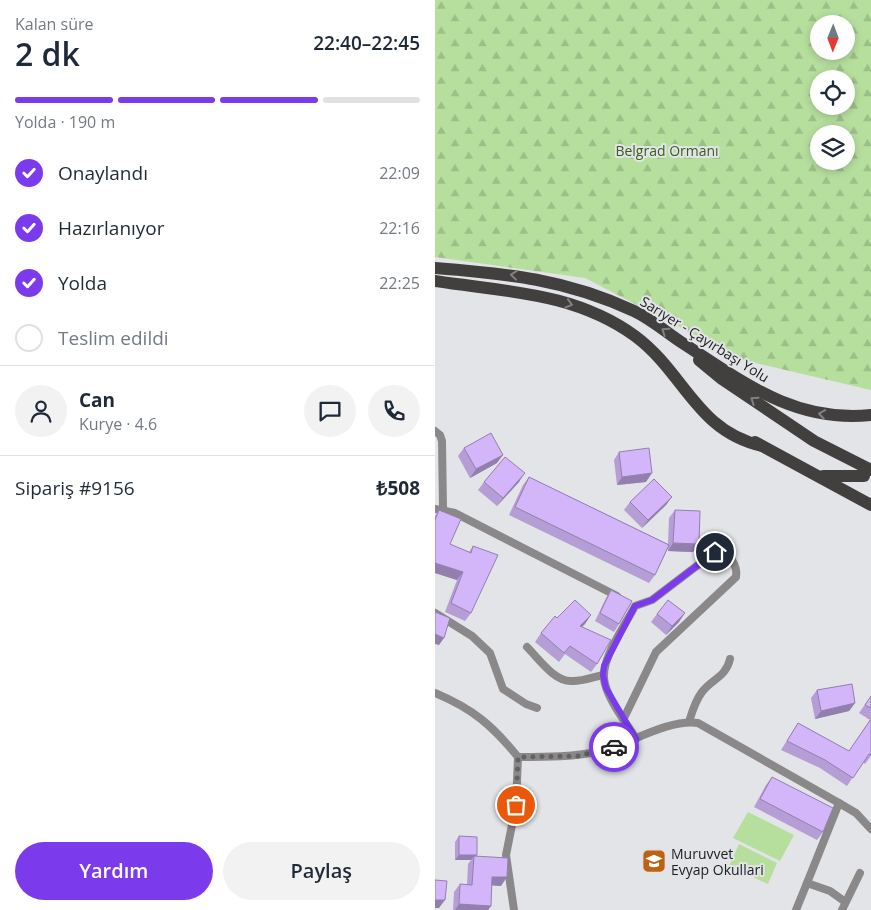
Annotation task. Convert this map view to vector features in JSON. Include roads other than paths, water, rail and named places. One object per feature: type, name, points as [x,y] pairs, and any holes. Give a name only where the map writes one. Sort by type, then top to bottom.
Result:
[{"type":"main road","name":"Sarıyer - Çayırbaşı Yolu","points":[[435,268],[536,278],[568,286],[637,312],[773,399],[794,408],[840,417],[871,415]]},
{"type":"main road","points":[[435,281],[521,291],[580,307],[619,326],[645,344],[698,406],[762,446],[821,476],[871,506]]},
{"type":"main road","points":[[682,342],[707,368],[814,441],[868,473]]},
{"type":"main road","points":[[821,476],[868,473]]},
{"type":"street","points":[[435,432],[440,435],[442,441],[439,509],[455,513],[635,606]]},
{"type":"street","points":[[624,718],[656,652],[736,578],[735,564],[725,552],[719,550],[715,552],[652,600],[635,606],[604,666],[603,675],[606,688],[636,739]]},
{"type":"street","points":[[435,613],[472,636],[490,653],[503,689],[537,708]]},
{"type":"street","points":[[527,647],[553,673],[571,682],[603,675]]},
{"type":"street","points":[[689,722],[702,692],[719,679],[728,667],[730,659]]},
{"type":"street","points":[[435,693],[464,706],[498,733],[518,757],[516,805],[507,855],[514,910]]},
{"type":"street","points":[[518,757],[578,756],[604,750],[689,722],[698,723],[856,813],[871,829]]},
{"type":"street","points":[[797,910],[839,803]]},
{"type":"street","points":[[842,910],[844,901],[860,873]]},
{"type":"street","points":[[807,883],[830,891],[844,901]]},
{"type":"place","name":"Muruvvet Evyap Okullari","points":[[654,861]]},
{"type":"park label","name":"Belgrad Ormanı","points":[[667,150]]}]
